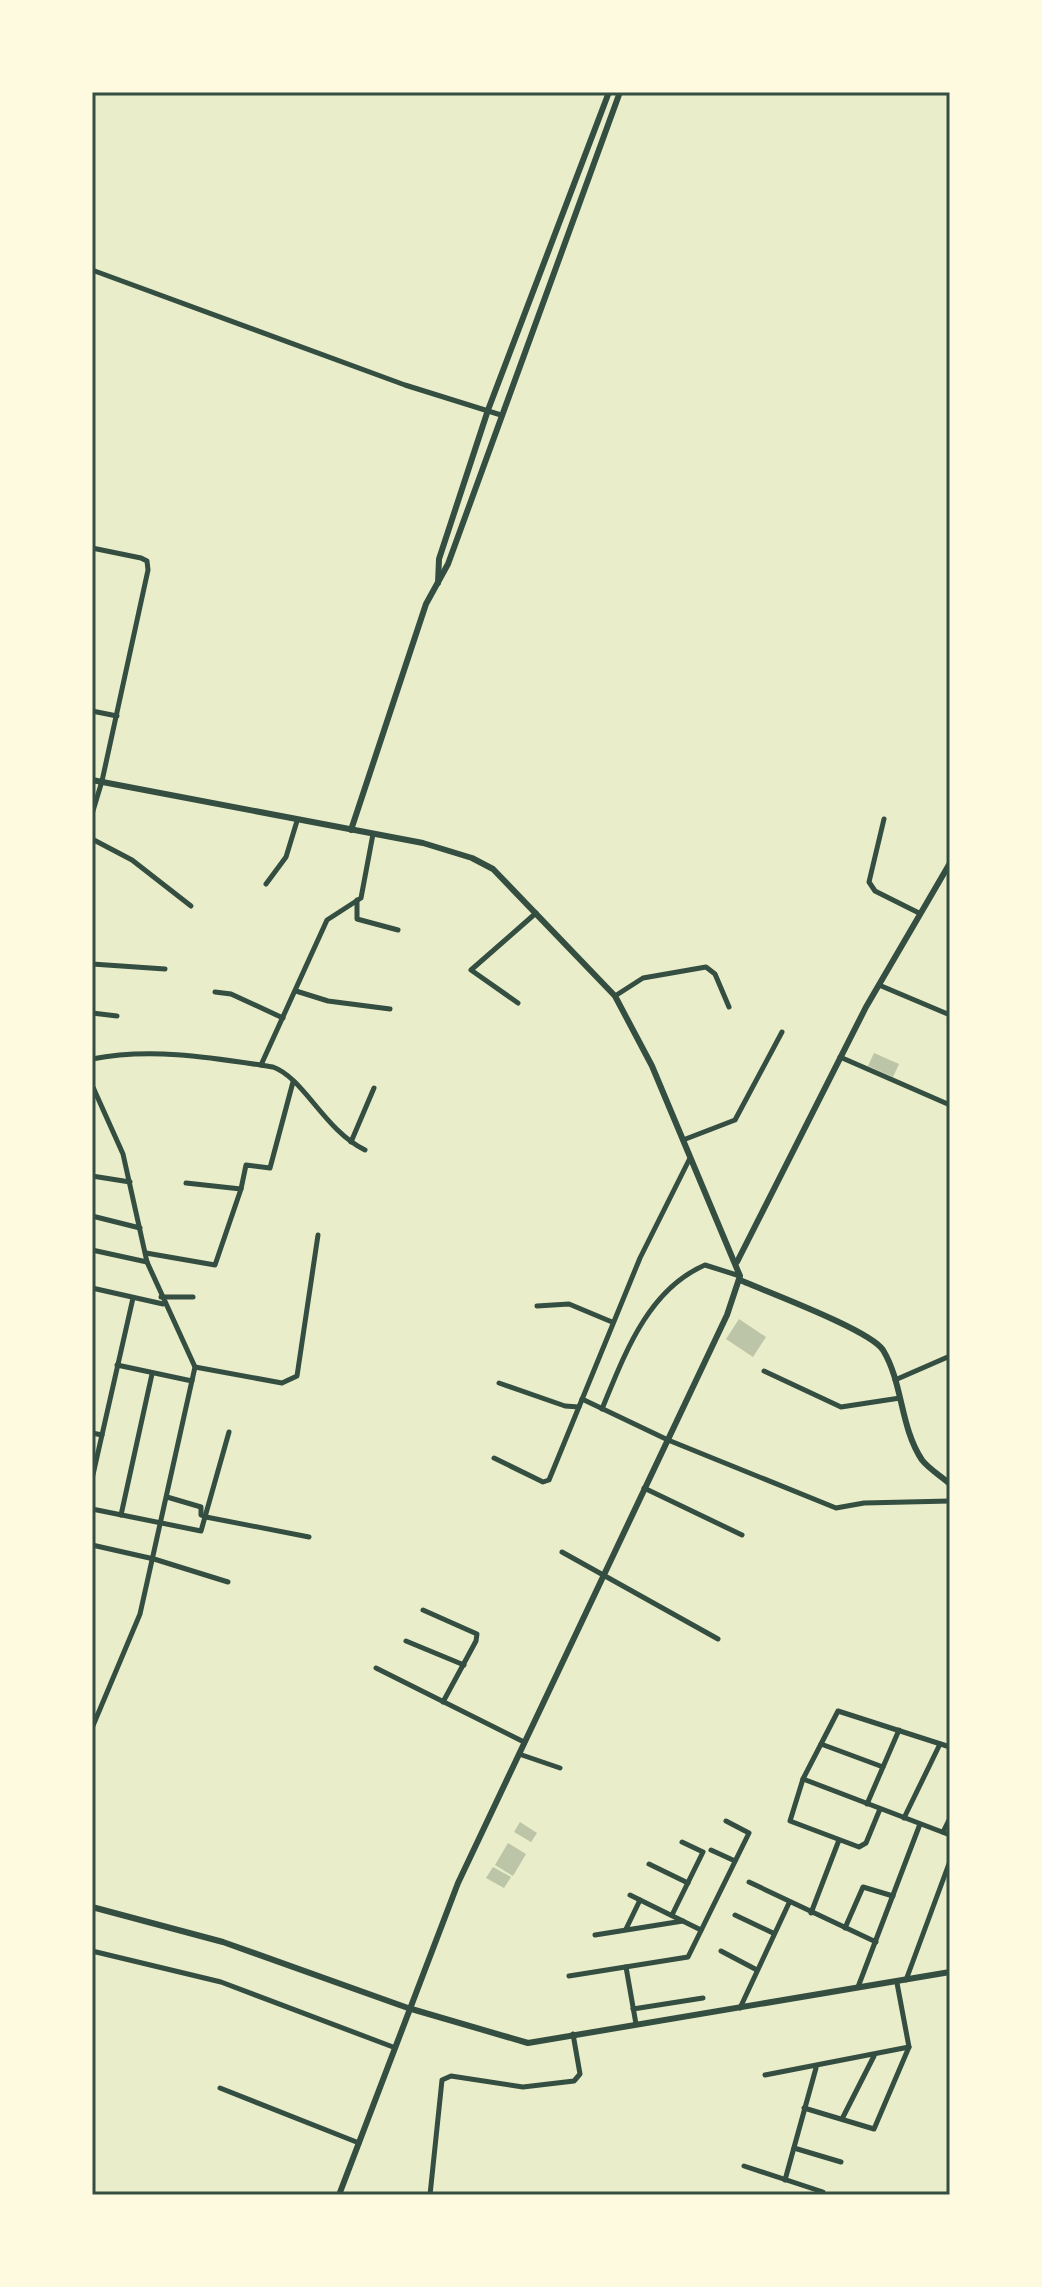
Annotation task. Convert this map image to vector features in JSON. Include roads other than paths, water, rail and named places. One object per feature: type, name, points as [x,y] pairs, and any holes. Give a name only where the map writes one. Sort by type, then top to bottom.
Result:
[{"type":"street","points":[[438,586],[439,559],[488,410],[609,92]]},
{"type":"street","points":[[351,830],[426,604],[438,586],[620,92]]},
{"type":"street","points":[[548,252],[560,256]]},
{"type":"street","points":[[92,270],[405,385],[501,415]]},
{"type":"street","points":[[92,548],[141,558],[148,564],[117,716],[92,814]]},
{"type":"street","points":[[92,711],[117,716]]},
{"type":"street","points":[[92,780],[423,843],[483,863],[615,996],[652,1066],[718,1230],[737,1262],[740,1278],[606,1575],[518,1754],[446,1911],[339,2195]]},
{"type":"street","points":[[884,819],[869,882],[875,891],[919,913]]},
{"type":"street","points":[[266,884],[286,857],[297,821]]},
{"type":"street","points":[[261,1065],[327,920],[364,892],[373,834]]},
{"type":"street","points":[[92,839],[132,860],[191,906]]},
{"type":"street","points":[[737,1262],[840,1057],[950,863]]},
{"type":"street","points":[[357,900],[357,919],[398,930]]},
{"type":"street","points":[[518,1003],[471,970],[536,913]]},
{"type":"street","points":[[92,964],[165,969]]},
{"type":"street","points":[[615,996],[643,978],[706,967],[715,974],[729,1007]]},
{"type":"street","points":[[879,985],[950,1015]]},
{"type":"street","points":[[296,991],[353,1007],[390,1009]]},
{"type":"street","points":[[215,992],[231,994],[283,1018]]},
{"type":"street","points":[[92,1013],[117,1016]]},
{"type":"street","points":[[683,1140],[735,1120],[782,1032]]},
{"type":"street","points":[[92,1059],[167,1054],[282,1070],[333,1129],[365,1150]]},
{"type":"street","points":[[840,1057],[950,1105]]},
{"type":"street","points":[[146,1253],[215,1265],[246,1165],[270,1168],[293,1081]]},
{"type":"street","points":[[92,1085],[115,1132],[130,1182],[147,1262],[162,1301],[195,1367],[154,1559],[135,1629],[92,1728]]},
{"type":"street","points":[[351,1142],[374,1088]]},
{"type":"street","points":[[494,1458],[547,1481],[612,1322],[689,1160]]},
{"type":"street","points":[[92,1176],[130,1182]]},
{"type":"street","points":[[186,1183],[241,1189]]},
{"type":"street","points":[[92,1216],[140,1228]]},
{"type":"street","points":[[195,1367],[282,1383],[297,1376],[318,1235]]},
{"type":"street","points":[[92,1250],[147,1262]]},
{"type":"street","points":[[602,1409],[632,1338],[675,1285],[705,1265],[740,1278],[870,1339],[883,1351],[895,1380],[911,1439],[923,1461],[950,1484]]},
{"type":"street","points":[[92,1290],[162,1301],[193,1297]]},
{"type":"street","points":[[92,1479],[133,1298]]},
{"type":"street","points":[[537,1306],[569,1304],[612,1322]]},
{"type":"street","points":[[895,1380],[950,1356]]},
{"type":"street","points":[[117,1365],[192,1381]]},
{"type":"street","points":[[764,1371],[841,1407],[900,1398]]},
{"type":"street","points":[[121,1515],[152,1374]]},
{"type":"street","points":[[499,1383],[565,1406],[579,1407]]},
{"type":"street","points":[[582,1399],[668,1440],[836,1508],[864,1503],[950,1501]]},
{"type":"street","points":[[92,1509],[201,1531],[229,1432]]},
{"type":"street","points":[[92,1433],[102,1435]]},
{"type":"street","points":[[644,1488],[742,1535]]},
{"type":"street","points":[[167,1497],[202,1507],[201,1515],[206,1517],[309,1537]]},
{"type":"street","points":[[92,1545],[154,1559],[228,1582]]},
{"type":"street","points":[[562,1552],[718,1639]]},
{"type":"street","points":[[423,1610],[477,1634],[443,1702]]},
{"type":"street","points":[[406,1641],[464,1665]]},
{"type":"street","points":[[376,1668],[524,1742]]},
{"type":"street","points":[[880,1809],[865,1845],[855,1846],[790,1821],[803,1779],[840,1711],[950,1747]]},
{"type":"street","points":[[867,1804],[899,1730]]},
{"type":"street","points":[[821,1744],[883,1767]]},
{"type":"street","points":[[904,1818],[940,1744]]},
{"type":"street","points":[[518,1754],[560,1768]]},
{"type":"street","points":[[803,1779],[947,1833],[950,1818]]},
{"type":"street","points":[[569,1976],[688,1957],[749,1833],[726,1821]]},
{"type":"street","points":[[858,1989],[920,1824]]},
{"type":"street","points":[[811,1913],[839,1840]]},
{"type":"street","points":[[672,1915],[703,1852],[682,1842]]},
{"type":"street","points":[[711,1850],[735,1861]]},
{"type":"street","points":[[906,1981],[950,1861]]},
{"type":"street","points":[[649,1864],[688,1883]]},
{"type":"street","points":[[749,1882],[876,1942]]},
{"type":"street","points":[[845,1928],[863,1887],[893,1896]]},
{"type":"street","points":[[630,1895],[701,1930]]},
{"type":"street","points":[[626,1929],[640,1900]]},
{"type":"street","points":[[740,2008],[789,1903]]},
{"type":"street","points":[[92,1907],[223,1942],[408,2008],[518,2041],[535,2043],[573,2034],[950,1972]]},
{"type":"street","points":[[735,1915],[773,1933]]},
{"type":"street","points":[[595,1935],[683,1921]]},
{"type":"street","points":[[92,1951],[221,1982],[394,2044]]},
{"type":"street","points":[[721,1951],[757,1970]]},
{"type":"street","points":[[626,1967],[636,2024]]},
{"type":"street","points":[[804,2108],[874,2129],[909,2047],[907,2020],[897,1983]]},
{"type":"street","points":[[633,2009],[703,1998]]},
{"type":"street","points":[[430,2195],[442,2080],[451,2076],[532,2087],[577,2079],[579,2068],[573,2034]]},
{"type":"street","points":[[765,2075],[816,2068],[909,2047]]},
{"type":"street","points":[[842,2119],[874,2055]]},
{"type":"street","points":[[785,2180],[816,2068]]},
{"type":"street","points":[[220,2088],[359,2143]]},
{"type":"street","points":[[794,2148],[841,2162]]},
{"type":"street","points":[[744,2166],[823,2192]]}]
